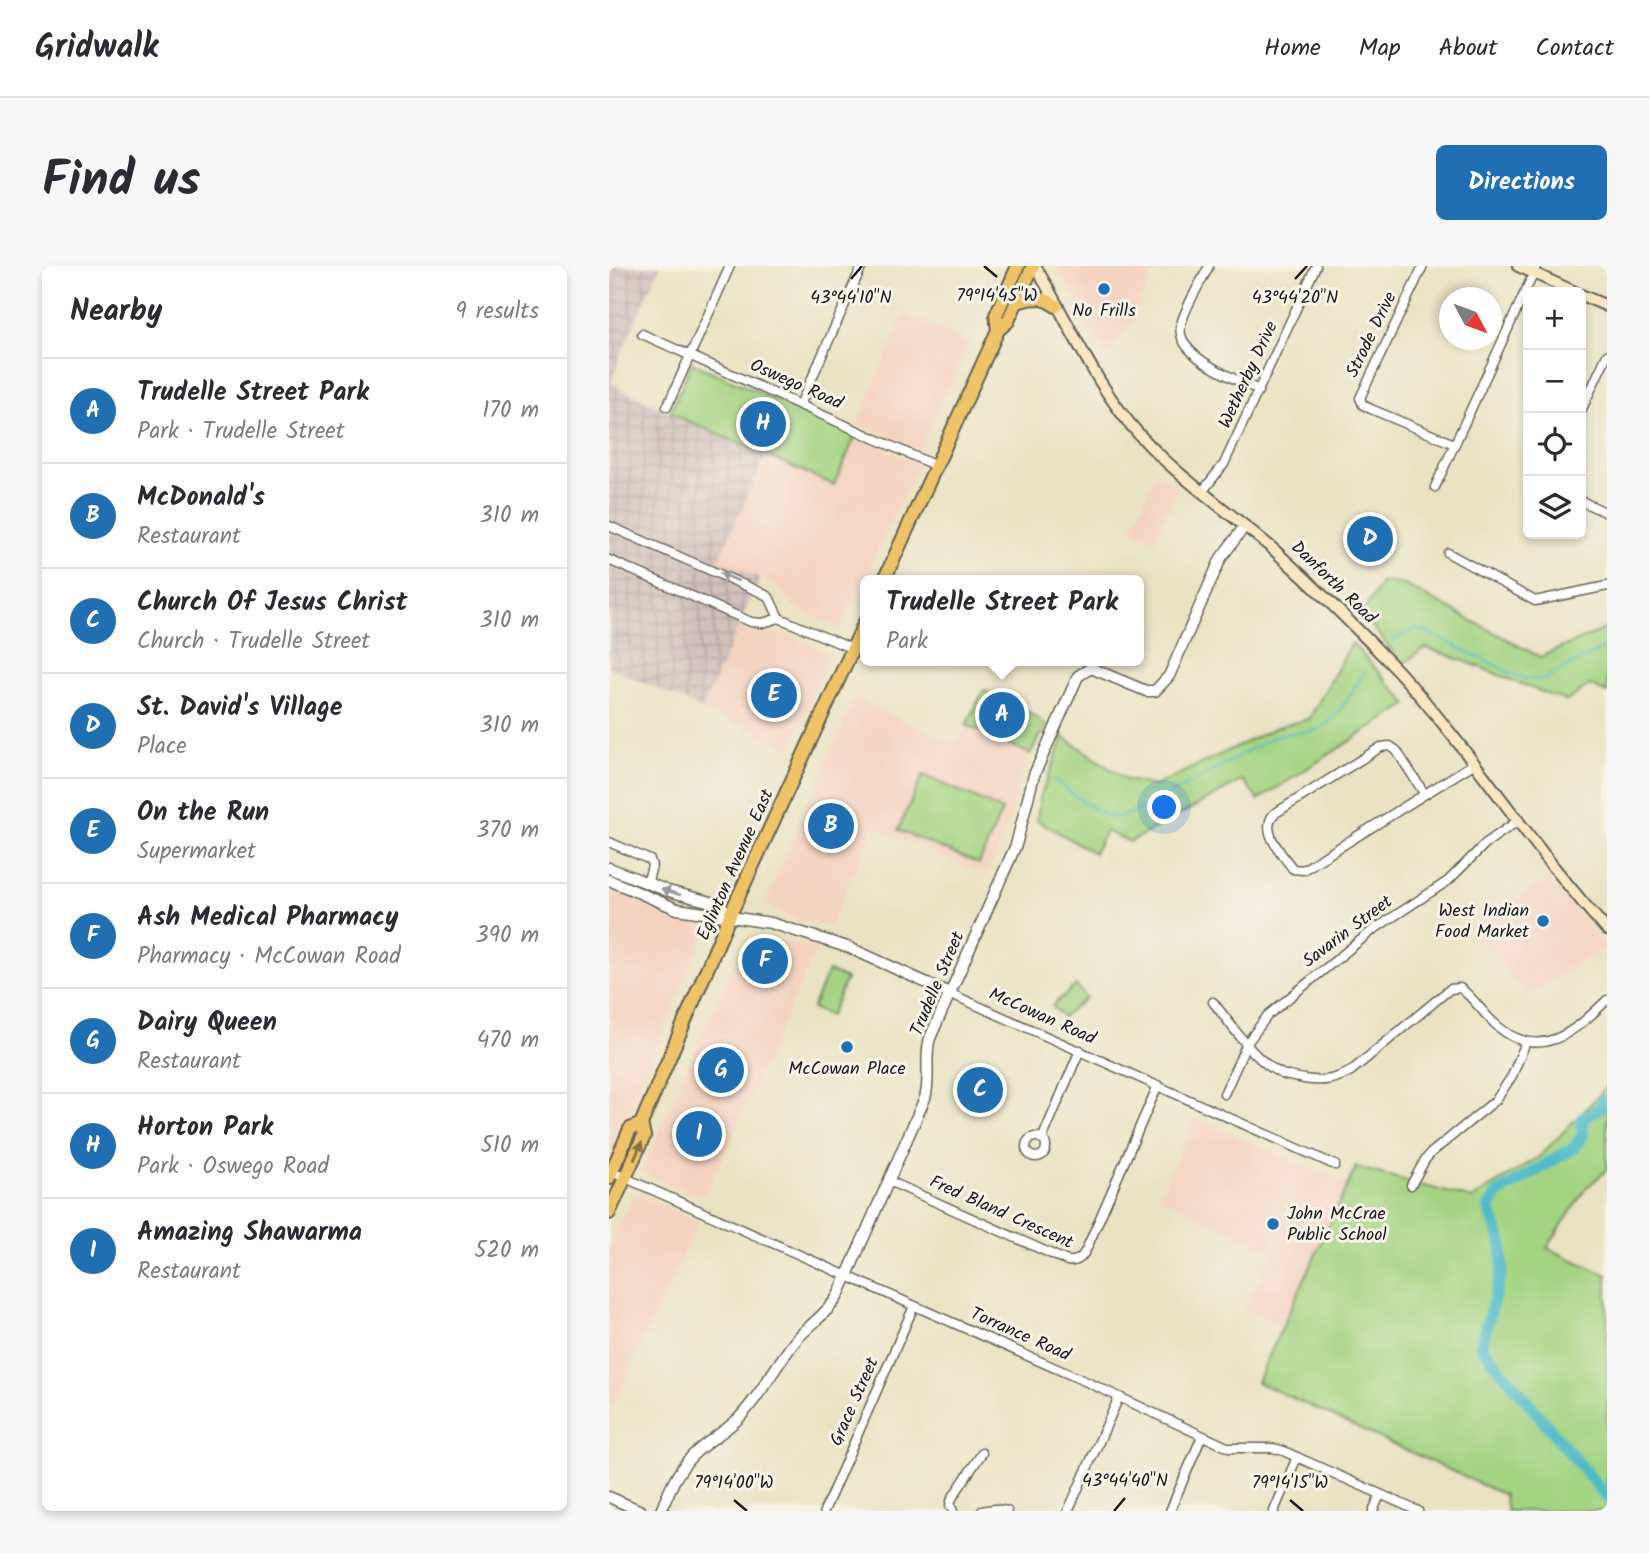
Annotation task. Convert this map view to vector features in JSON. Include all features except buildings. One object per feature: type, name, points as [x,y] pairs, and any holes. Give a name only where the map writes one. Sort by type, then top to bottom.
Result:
[{"type":"main road","points":[[998,330],[996,315],[1018,266]]},
{"type":"main road","points":[[886,575],[998,330],[1008,321],[1034,266]]},
{"type":"main road","name":"Danforth Road","points":[[1034,266],[1087,362],[1129,423],[1166,461],[1274,550],[1375,648],[1475,763],[1607,930]]},
{"type":"main road","points":[[1518,266],[1535,270],[1566,287]]},
{"type":"main road","points":[[1017,302],[1042,297],[1056,306]]},
{"type":"main road","points":[[1586,297],[1607,306]]},
{"type":"main road","name":"Eglinton Avenue East","points":[[609,1213],[644,1136],[641,1124],[730,915],[860,634]]},
{"type":"main road","name":"Eglinton Avenue East","points":[[610,1175],[630,1129],[641,1124]]},
{"type":"street","points":[[667,407],[730,266]]},
{"type":"street","points":[[800,404],[862,266]]},
{"type":"street","points":[[1209,266],[1181,325],[1182,338],[1192,353],[1212,368],[1259,390]]},
{"type":"street","name":"Wetherby Drive","points":[[1202,492],[1224,464],[1316,266]]},
{"type":"street","name":"Strode Drive","points":[[1423,266],[1360,398],[1363,405],[1371,409],[1454,444]]},
{"type":"street","points":[[1435,486],[1535,270]]},
{"type":"street","name":"Oswego Road","points":[[642,334],[936,466]]},
{"type":"street","points":[[1586,400],[1607,355]]},
{"type":"street","points":[[1586,503],[1607,513]]},
{"type":"street","points":[[609,526],[760,592],[769,597],[779,618]]},
{"type":"street","name":"Trudelle Street","points":[[661,1511],[676,1478],[694,1453],[737,1420],[753,1403],[796,1340],[832,1306],[926,1098],[929,1080],[928,1044],[1016,845],[1034,775],[1078,676],[1091,668],[1146,691],[1155,691],[1162,686],[1169,676],[1221,558],[1244,527]]},
{"type":"street","points":[[1448,553],[1535,601],[1607,586]]},
{"type":"street","points":[[609,560],[751,622],[763,623],[779,618],[853,649]]},
{"type":"street","points":[[1424,793],[1397,750],[1390,746],[1381,747],[1274,814],[1268,821],[1268,831],[1293,869],[1303,870],[1475,763]]},
{"type":"street","name":"Savarin Street","points":[[1224,1094],[1247,1043],[1268,1015],[1373,930],[1448,881],[1486,843],[1518,820]]},
{"type":"street","points":[[609,842],[650,860],[652,866],[647,884]]},
{"type":"street","name":"McCowan Road","points":[[609,868],[647,884],[719,904],[730,915]]},
{"type":"street","name":"McCowan Road","points":[[609,880],[662,904],[706,915],[730,915],[771,923],[850,948],[1335,1165]]},
{"type":"street","points":[[1213,1002],[1254,1054],[1285,1075],[1329,1081],[1351,1071],[1450,989],[1459,988],[1467,993],[1476,1006],[1504,1032],[1526,1042],[1546,1043],[1558,1039],[1582,1024],[1607,1000]]},
{"type":"street","points":[[1412,1185],[1431,1153],[1506,1089],[1526,1042]]},
{"type":"street","points":[[1042,1139],[1080,1050]]},
{"type":"street","name":"Fred Bland Crescent","points":[[889,1181],[1067,1261],[1076,1261],[1086,1250],[1157,1085]]},
{"type":"street","name":"Torrance Road","points":[[610,1175],[626,1178],[1229,1448],[1272,1448],[1418,1511]]},
{"type":"street","name":"Grace Street","points":[[824,1511],[914,1306]]},
{"type":"street","points":[[1068,1511],[1119,1397]]},
{"type":"street","points":[[1170,1511],[1202,1436]]},
{"type":"street","points":[[953,1511],[950,1506],[952,1498],[982,1453]]},
{"type":"street","points":[[1274,1511],[1297,1457]]},
{"type":"street","points":[[1373,1511],[1380,1495]]},
{"type":"street","points":[[609,1497],[641,1511]]},
{"type":"street","points":[[982,1511],[1007,1511]]},
{"type":"shaded area","points":[[609,266],[660,266],[618,361],[611,384],[766,455],[718,560],[760,578],[702,709],[609,667]]},
{"type":"shaded area","name":"No Frills","points":[[1057,266],[1156,266],[1131,322],[1105,356]]},
{"type":"shaded area","points":[[905,314],[969,342],[919,450],[857,423]]},
{"type":"shaded area","points":[[856,435],[918,465],[866,575],[860,575],[860,587],[840,629],[793,607],[778,586],[717,560],[766,455],[834,485]]},
{"type":"shaded area","points":[[1157,471],[1178,487],[1154,541],[1131,530]]},
{"type":"shaded area","points":[[739,625],[756,634],[783,633],[830,655],[791,749],[702,709]]},
{"type":"shaded area","points":[[854,699],[956,744],[966,725],[1030,754],[1017,786],[1011,817],[987,876],[874,827],[829,928],[792,918],[765,904]]},
{"type":"shaded area","points":[[1549,879],[1605,948],[1527,995],[1469,928]]},
{"type":"shaded area","points":[[610,889],[706,929],[609,1159],[609,891]]},
{"type":"shaded area","points":[[748,936],[817,948],[707,1191],[700,1198],[642,1172]]},
{"type":"shaded area","name":"John McCrae Public School","points":[[1194,1118],[1349,1185],[1282,1326],[1244,1309],[1273,1251],[1160,1197]]},
{"type":"shaded area","points":[[634,1193],[698,1222],[609,1416],[609,1250]]},
{"type":"green space","points":[[692,363],[856,435],[834,485],[670,413]]},
{"type":"green space","points":[[1382,581],[1405,585],[1540,657],[1607,628],[1607,693],[1589,685],[1567,701],[1425,648],[1403,664],[1362,614]]},
{"type":"green space","points":[[1352,643],[1408,704],[1258,800],[1243,780],[1130,842],[1106,831],[1094,853],[1037,820],[1040,797],[1064,737],[1127,780],[1155,786],[1277,727],[1309,719]]},
{"type":"green space","points":[[984,690],[1017,705],[1047,725],[1030,754],[966,725]]},
{"type":"green space","points":[[923,775],[1002,810],[979,864],[898,830]]},
{"type":"green space","points":[[828,971],[846,979],[830,1016],[812,1008]]},
{"type":"green space","points":[[1076,985],[1086,998],[1063,1017],[1052,1006]]},
{"type":"green space","points":[[1607,1087],[1607,1170],[1586,1188],[1547,1248],[1607,1275],[1607,1511],[1507,1511],[1504,1495],[1257,1382],[1356,1167],[1472,1199],[1540,1156]]},
{"type":"waterway","points":[[1392,641],[1413,629],[1425,631],[1530,680],[1544,679],[1607,646]]},
{"type":"waterway","points":[[1054,779],[1082,801],[1106,815],[1125,815],[1166,796],[1273,737],[1321,728],[1343,706],[1366,669]]},
{"type":"waterway","points":[[1607,1101],[1604,1100],[1600,1108],[1582,1119],[1583,1135],[1575,1147],[1497,1194],[1489,1208],[1502,1243],[1502,1270],[1481,1346],[1607,1497]]},
{"type":"place","name":"No Frills","points":[[1104,289]]},
{"type":"place","name":"Horton Park","points":[[763,424]]},
{"type":"place","name":"St. David's Village","points":[[1370,539]]},
{"type":"place","name":"On the Run","points":[[774,695]]},
{"type":"place","name":"Trudelle Street Park","points":[[1002,715]]},
{"type":"place","name":"McDonald's","points":[[831,826]]},
{"type":"place","name":"West Indian Food Market","points":[[1543,921]]},
{"type":"place","name":"Ash Medical Pharmacy","points":[[765,961]]},
{"type":"place","name":"McCowan Place","points":[[847,1047]]},
{"type":"place","name":"Dairy Queen","points":[[721,1070]]},
{"type":"place","name":"Church Of Jesus Christ","points":[[980,1090]]},
{"type":"place","name":"Amazing Shawarma","points":[[699,1134]]},
{"type":"place","name":"John McCrae Public School","points":[[1273,1224]]}]
